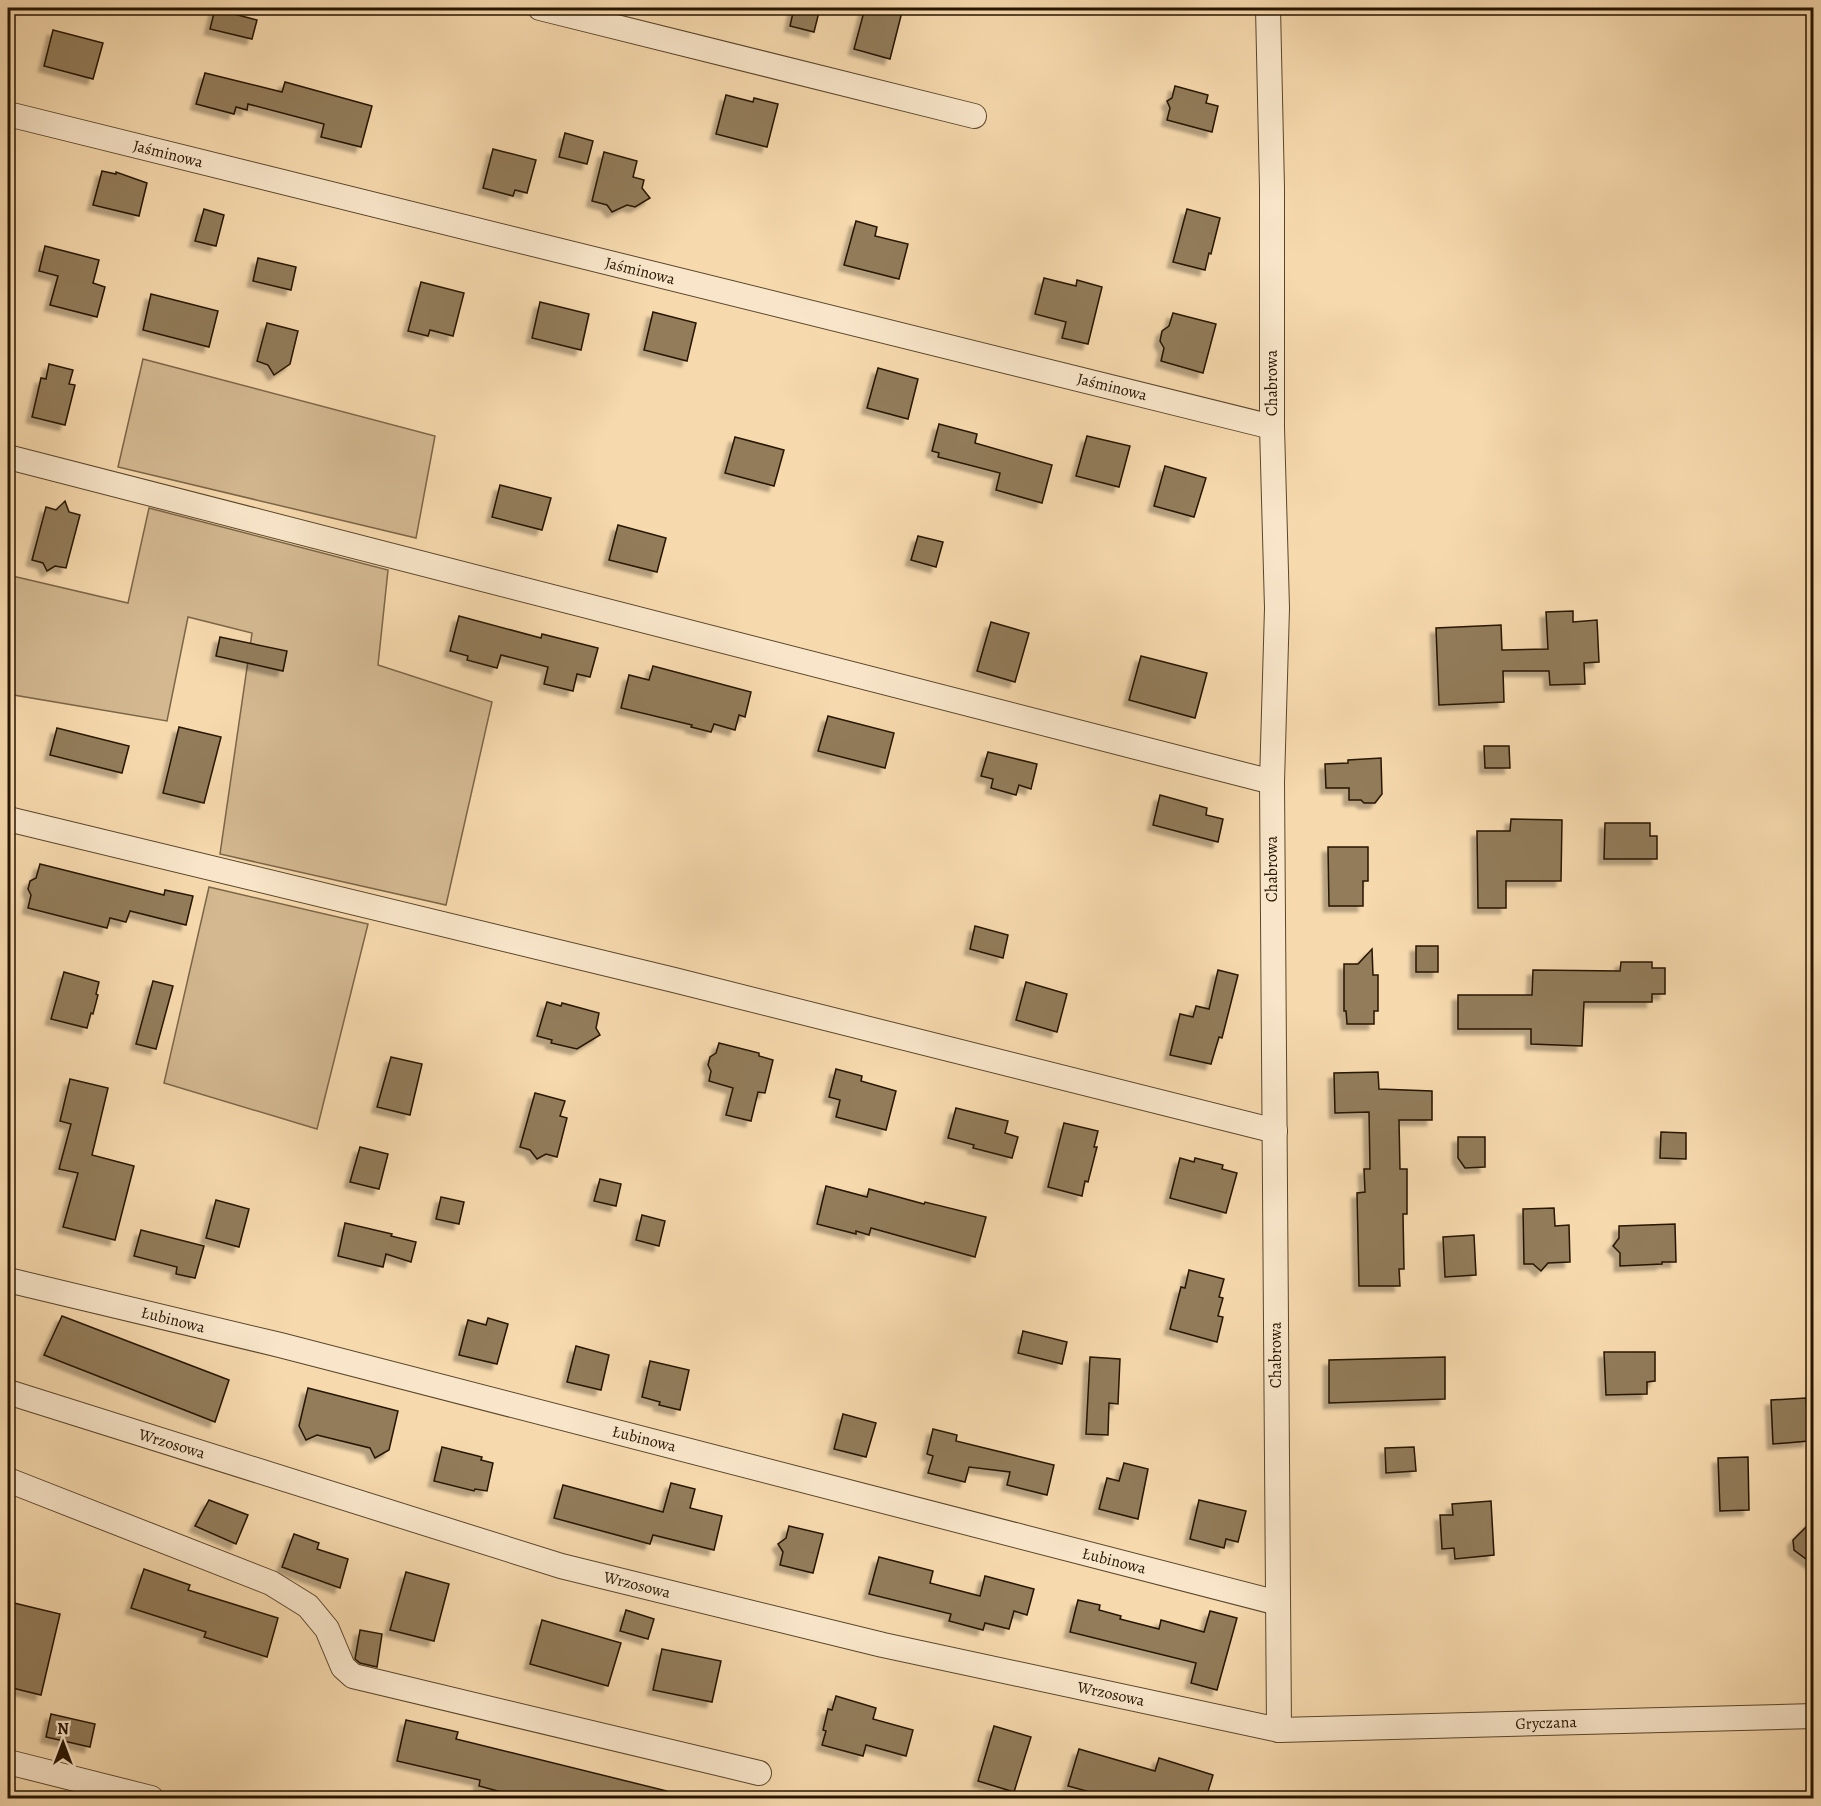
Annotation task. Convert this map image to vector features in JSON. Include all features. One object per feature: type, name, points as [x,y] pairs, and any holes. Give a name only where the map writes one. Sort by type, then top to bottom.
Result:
[{"type":"street","points":[[540,8],[974,116]]},
{"type":"street","name":"Chabrowa","points":[[1268,8],[1272,188],[1272,427],[1277,608],[1272,782],[1279,1730]]},
{"type":"street","name":"Jaśminowa","points":[[8,114],[1272,427]]},
{"type":"street","points":[[8,457],[1272,782]]},
{"type":"street","points":[[8,819],[719,991],[1275,1131]]},
{"type":"street","name":"Łubinowa","points":[[8,1280],[315,1354],[1278,1603]]},
{"type":"street","name":"Wrzosowa","points":[[8,1392],[561,1566],[883,1645],[1279,1730]]},
{"type":"street","points":[[8,1480],[271,1583],[308,1606],[327,1629],[343,1667],[354,1676],[759,1773]]},
{"type":"street","name":"Gryczana","points":[[1279,1730],[1814,1716]]},
{"type":"street","points":[[8,1762],[151,1798]]},
{"type":"shaded area","points":[[143,359],[435,436],[416,538],[118,467]]},
{"type":"shaded area","points":[[149,508],[388,570],[378,665],[492,702],[446,905],[220,854],[252,633],[188,617],[167,721],[8,694],[8,575],[128,603]]},
{"type":"shaded area","points":[[209,887],[368,924],[317,1129],[164,1083]]},
{"type":"building","points":[[794,8],[820,8],[814,32],[790,26]]},
{"type":"building","points":[[865,8],[903,8],[890,59],[854,49]]},
{"type":"building","points":[[215,9],[257,20],[252,39],[210,29]]},
{"type":"building","points":[[53,30],[103,43],[93,79],[44,66]]},
{"type":"building","points":[[205,73],[282,92],[285,82],[372,106],[361,147],[321,137],[324,124],[248,104],[247,110],[236,107],[234,114],[196,104]]},
{"type":"building","points":[[1175,86],[1208,95],[1206,103],[1218,106],[1212,132],[1167,120],[1170,108],[1167,101],[1172,98]]},
{"type":"building","points":[[726,95],[753,102],[754,98],[778,104],[767,147],[716,134]]},
{"type":"building","points":[[565,133],[593,141],[587,164],[559,157]]},
{"type":"building","points":[[493,149],[536,160],[527,193],[515,190],[513,196],[483,188]]},
{"type":"building","points":[[604,152],[637,161],[633,177],[644,180],[642,188],[650,198],[635,207],[627,205],[612,212],[607,205],[592,201]]},
{"type":"building","points":[[102,171],[116,174],[116,172],[147,183],[139,216],[93,205]]},
{"type":"building","points":[[204,209],[224,215],[216,246],[195,241]]},
{"type":"building","points":[[1187,209],[1220,218],[1205,270],[1173,262]]},
{"type":"building","points":[[856,221],[877,227],[875,236],[908,244],[899,279],[844,265]]},
{"type":"building","points":[[45,246],[99,260],[93,283],[105,287],[97,317],[50,305],[58,276],[39,271]]},
{"type":"building","points":[[258,258],[296,267],[291,290],[253,281]]},
{"type":"building","points":[[1044,278],[1076,286],[1077,280],[1102,287],[1088,344],[1062,338],[1066,322],[1035,314]]},
{"type":"building","points":[[421,282],[464,293],[453,336],[430,330],[428,336],[408,331]]},
{"type":"building","points":[[151,294],[218,311],[209,347],[143,330]]},
{"type":"building","points":[[540,302],[589,314],[581,350],[532,338]]},
{"type":"building","points":[[653,312],[696,323],[687,361],[644,350]]},
{"type":"building","points":[[1173,313],[1216,324],[1203,373],[1161,361],[1164,348],[1160,341],[1162,331],[1169,326]]},
{"type":"building","points":[[267,323],[298,331],[290,364],[274,375],[268,365],[257,361]]},
{"type":"building","points":[[49,364],[73,370],[69,384],[75,385],[65,425],[32,417],[41,378],[46,379]]},
{"type":"building","points":[[878,368],[918,379],[908,419],[867,408]]},
{"type":"building","points":[[939,424],[977,434],[975,443],[1052,465],[1042,503],[996,490],[1000,473],[938,457],[939,453],[932,451]]},
{"type":"building","points":[[1087,436],[1130,446],[1119,487],[1076,476]]},
{"type":"building","points":[[735,437],[784,450],[774,486],[725,473]]},
{"type":"building","points":[[1165,466],[1206,478],[1194,517],[1154,506]]},
{"type":"building","points":[[500,485],[551,498],[542,530],[492,517]]},
{"type":"building","points":[[65,501],[69,512],[80,515],[66,568],[55,566],[47,571],[43,563],[32,560],[46,507],[56,510]]},
{"type":"building","points":[[618,525],[666,538],[657,572],[609,560]]},
{"type":"building","points":[[918,536],[943,542],[936,567],[911,560]]},
{"type":"building","points":[[1573,611],[1573,622],[1597,620],[1599,662],[1584,663],[1585,684],[1550,685],[1549,671],[1503,671],[1504,702],[1439,705],[1436,628],[1501,625],[1502,650],[1548,649],[1546,612]]},
{"type":"building","points":[[459,616],[541,638],[542,634],[598,648],[590,677],[577,674],[573,691],[544,684],[548,667],[501,655],[497,668],[467,660],[468,656],[450,651]]},
{"type":"building","points":[[991,622],[1029,633],[1015,682],[977,671]]},
{"type":"building","points":[[220,637],[287,651],[283,671],[216,656]]},
{"type":"building","points":[[1141,656],[1207,673],[1195,718],[1129,700]]},
{"type":"building","points":[[653,666],[751,692],[745,717],[739,715],[735,730],[714,724],[711,732],[691,727],[692,725],[621,708],[629,675],[649,680]]},
{"type":"building","points":[[828,716],[894,733],[885,768],[818,751]]},
{"type":"building","points":[[179,727],[221,737],[204,803],[163,793]]},
{"type":"building","points":[[57,728],[129,746],[122,773],[50,755]]},
{"type":"building","points":[[1484,746],[1509,746],[1510,768],[1485,768]]},
{"type":"building","points":[[988,752],[1037,764],[1031,789],[1019,785],[1016,795],[991,788],[993,779],[981,776]]},
{"type":"building","points":[[1381,758],[1382,794],[1375,803],[1349,800],[1349,788],[1326,788],[1325,764]]},
{"type":"building","points":[[1160,795],[1207,808],[1206,815],[1223,819],[1218,842],[1153,825]]},
{"type":"building","points":[[1511,819],[1562,820],[1561,881],[1506,881],[1506,908],[1478,908],[1477,831],[1510,831]]},
{"type":"building","points":[[1605,823],[1650,823],[1650,836],[1657,836],[1657,859],[1604,859]]},
{"type":"building","points":[[1328,847],[1368,847],[1368,881],[1363,881],[1363,906],[1329,906]]},
{"type":"building","points":[[40,864],[164,895],[165,890],[193,896],[186,925],[130,911],[126,922],[110,918],[107,928],[28,908],[31,895],[28,889],[30,881],[36,878]]},
{"type":"building","points":[[975,926],[1008,935],[1003,958],[970,949]]},
{"type":"building","points":[[1416,946],[1438,946],[1438,972],[1416,972]]},
{"type":"building","points":[[1372,949],[1373,975],[1378,975],[1378,1011],[1374,1011],[1374,1024],[1347,1024],[1346,1011],[1344,1011],[1344,964],[1358,964]]},
{"type":"building","points":[[1621,962],[1652,962],[1652,968],[1665,968],[1665,994],[1652,994],[1652,1002],[1584,1002],[1582,1046],[1531,1044],[1531,1029],[1458,1029],[1458,995],[1532,995],[1533,970],[1620,971]]},
{"type":"building","points":[[1218,970],[1238,975],[1222,1038],[1219,1037],[1211,1064],[1170,1055],[1180,1014],[1193,1017],[1196,1006],[1209,1009]]},
{"type":"building","points":[[64,972],[99,982],[96,994],[98,995],[87,1028],[51,1019]]},
{"type":"building","points":[[153,981],[173,986],[156,1049],[136,1044]]},
{"type":"building","points":[[1026,982],[1067,994],[1057,1032],[1016,1020]]},
{"type":"building","points":[[547,1002],[561,1006],[562,1003],[599,1013],[596,1028],[600,1035],[577,1049],[551,1043],[552,1040],[537,1036]]},
{"type":"building","points":[[719,1043],[759,1053],[759,1056],[773,1060],[765,1093],[758,1092],[751,1121],[726,1115],[733,1088],[709,1081],[710,1057],[716,1053]]},
{"type":"building","points":[[391,1057],[422,1064],[410,1115],[377,1107]]},
{"type":"building","points":[[836,1069],[862,1076],[861,1081],[896,1091],[886,1130],[836,1117],[840,1100],[829,1097]]},
{"type":"building","points":[[1378,1072],[1379,1089],[1432,1091],[1432,1120],[1399,1120],[1400,1169],[1407,1169],[1407,1214],[1403,1214],[1404,1269],[1399,1269],[1400,1286],[1359,1286],[1357,1193],[1365,1192],[1364,1169],[1370,1169],[1369,1112],[1335,1113],[1334,1073]]},
{"type":"building","points":[[70,1079],[108,1088],[92,1155],[134,1166],[115,1240],[63,1227],[78,1173],[59,1169],[71,1124],[60,1121]]},
{"type":"building","points":[[535,1093],[565,1101],[560,1116],[567,1118],[557,1157],[546,1154],[537,1159],[530,1150],[520,1147]]},
{"type":"building","points":[[956,1108],[1008,1121],[1005,1133],[1018,1137],[1012,1158],[973,1148],[974,1145],[948,1138]]},
{"type":"building","points":[[1064,1123],[1098,1131],[1094,1147],[1097,1147],[1082,1196],[1048,1187]]},
{"type":"building","points":[[1661,1132],[1686,1133],[1686,1159],[1660,1158]]},
{"type":"building","points":[[1458,1137],[1485,1137],[1485,1167],[1465,1168],[1458,1158]]},
{"type":"building","points":[[360,1147],[388,1154],[379,1189],[350,1182]]},
{"type":"building","points":[[1180,1158],[1194,1162],[1195,1158],[1223,1165],[1222,1169],[1237,1173],[1226,1213],[1170,1198]]},
{"type":"building","points":[[600,1179],[621,1184],[616,1206],[594,1201]]},
{"type":"building","points":[[826,1186],[867,1197],[869,1189],[986,1217],[975,1257],[871,1228],[869,1235],[817,1224]]},
{"type":"building","points":[[441,1197],[464,1202],[459,1224],[436,1219]]},
{"type":"building","points":[[216,1200],[249,1209],[239,1247],[206,1238]]},
{"type":"building","points":[[1554,1208],[1555,1226],[1569,1225],[1570,1262],[1548,1263],[1541,1271],[1533,1264],[1524,1264],[1523,1209]]},
{"type":"building","points":[[642,1215],[665,1221],[659,1246],[636,1240]]},
{"type":"building","points":[[345,1223],[416,1242],[411,1262],[386,1254],[383,1267],[338,1256]]},
{"type":"building","points":[[1675,1224],[1676,1262],[1620,1266],[1620,1253],[1613,1246],[1619,1238],[1619,1226]]},
{"type":"building","points":[[141,1230],[204,1246],[195,1278],[176,1274],[177,1267],[134,1256]]},
{"type":"building","points":[[1474,1235],[1476,1275],[1445,1277],[1443,1237]]},
{"type":"building","points":[[1189,1270],[1224,1279],[1219,1297],[1223,1298],[1218,1316],[1223,1317],[1217,1342],[1170,1329],[1181,1287],[1185,1288]]},
{"type":"building","points":[[62,1316],[229,1380],[215,1422],[44,1355]]},
{"type":"building","points":[[488,1318],[508,1324],[497,1364],[459,1355],[468,1320],[486,1325]]},
{"type":"building","points":[[1023,1331],[1067,1342],[1062,1364],[1018,1353]]},
{"type":"building","points":[[576,1346],[609,1355],[601,1390],[567,1382]]},
{"type":"building","points":[[1604,1352],[1655,1352],[1655,1381],[1647,1382],[1647,1394],[1606,1395]]},
{"type":"building","points":[[1090,1357],[1120,1359],[1118,1404],[1109,1403],[1108,1435],[1086,1434]]},
{"type":"building","points":[[1445,1357],[1445,1399],[1329,1403],[1329,1360]]},
{"type":"building","points":[[650,1361],[689,1370],[680,1410],[659,1405],[660,1402],[642,1397]]},
{"type":"building","points":[[308,1388],[398,1411],[389,1450],[375,1458],[370,1448],[317,1435],[306,1440],[299,1426]]},
{"type":"building","points":[[1806,1398],[1809,1441],[1773,1444],[1771,1400]]},
{"type":"building","points":[[843,1414],[876,1423],[866,1457],[834,1449]]},
{"type":"building","points":[[933,1429],[957,1435],[956,1441],[1054,1465],[1047,1495],[1007,1485],[1010,1472],[969,1467],[965,1482],[928,1473],[933,1456],[927,1454]]},
{"type":"building","points":[[442,1447],[482,1457],[481,1460],[493,1463],[487,1491],[475,1489],[474,1491],[434,1481]]},
{"type":"building","points":[[1414,1447],[1416,1471],[1386,1473],[1385,1448]]},
{"type":"building","points":[[1748,1457],[1749,1510],[1720,1511],[1718,1458]]},
{"type":"building","points":[[1124,1463],[1148,1469],[1138,1519],[1099,1509],[1107,1478],[1119,1481]]},
{"type":"building","points":[[671,1483],[695,1489],[690,1508],[722,1516],[714,1550],[653,1535],[650,1544],[554,1518],[563,1485],[663,1512]]},
{"type":"building","points":[[209,1500],[248,1515],[236,1544],[195,1526]]},
{"type":"building","points":[[1199,1500],[1246,1511],[1238,1542],[1226,1539],[1224,1548],[1190,1539]]},
{"type":"building","points":[[1491,1501],[1494,1555],[1455,1559],[1454,1548],[1442,1549],[1440,1515],[1453,1515],[1452,1504]]},
{"type":"building","points":[[1814,1519],[1814,1565],[1794,1550],[1793,1540]]},
{"type":"building","points":[[789,1526],[823,1534],[813,1573],[780,1565],[783,1552],[778,1544],[786,1538]]},
{"type":"building","points":[[294,1534],[319,1543],[317,1549],[348,1559],[340,1588],[282,1567]]},
{"type":"building","points":[[879,1557],[933,1571],[930,1583],[980,1596],[985,1576],[1034,1589],[1027,1615],[1014,1611],[1009,1629],[985,1623],[983,1630],[949,1621],[951,1614],[869,1594]]},
{"type":"building","points":[[144,1569],[190,1585],[188,1590],[278,1618],[267,1657],[204,1637],[206,1632],[131,1608]]},
{"type":"building","points":[[406,1572],[449,1584],[434,1641],[390,1630]]},
{"type":"building","points":[[1078,1600],[1100,1605],[1099,1610],[1121,1616],[1120,1619],[1159,1629],[1161,1620],[1204,1632],[1210,1611],[1237,1618],[1217,1690],[1191,1683],[1196,1663],[1070,1632]]},
{"type":"building","points":[[14,1603],[60,1614],[41,1695],[8,1687],[8,1629]]},
{"type":"building","points":[[626,1610],[654,1619],[648,1639],[620,1631]]},
{"type":"building","points":[[542,1620],[621,1643],[608,1686],[530,1664]]},
{"type":"building","points":[[360,1630],[382,1634],[377,1667],[360,1663],[355,1659]]},
{"type":"building","points":[[662,1649],[721,1661],[712,1702],[653,1690]]},
{"type":"building","points":[[836,1696],[876,1708],[873,1719],[913,1730],[906,1756],[866,1745],[863,1756],[822,1745],[828,1709],[832,1710]]},
{"type":"building","points":[[51,1714],[95,1724],[90,1747],[46,1737]]},
{"type":"building","points":[[406,1720],[458,1732],[456,1739],[667,1791],[666,1798],[524,1798],[479,1786],[480,1780],[397,1761]]},
{"type":"building","points":[[994,1726],[1031,1737],[1014,1792],[978,1781]]},
{"type":"building","points":[[1079,1749],[1155,1771],[1159,1758],[1213,1775],[1206,1798],[1112,1798],[1068,1786]]}]
